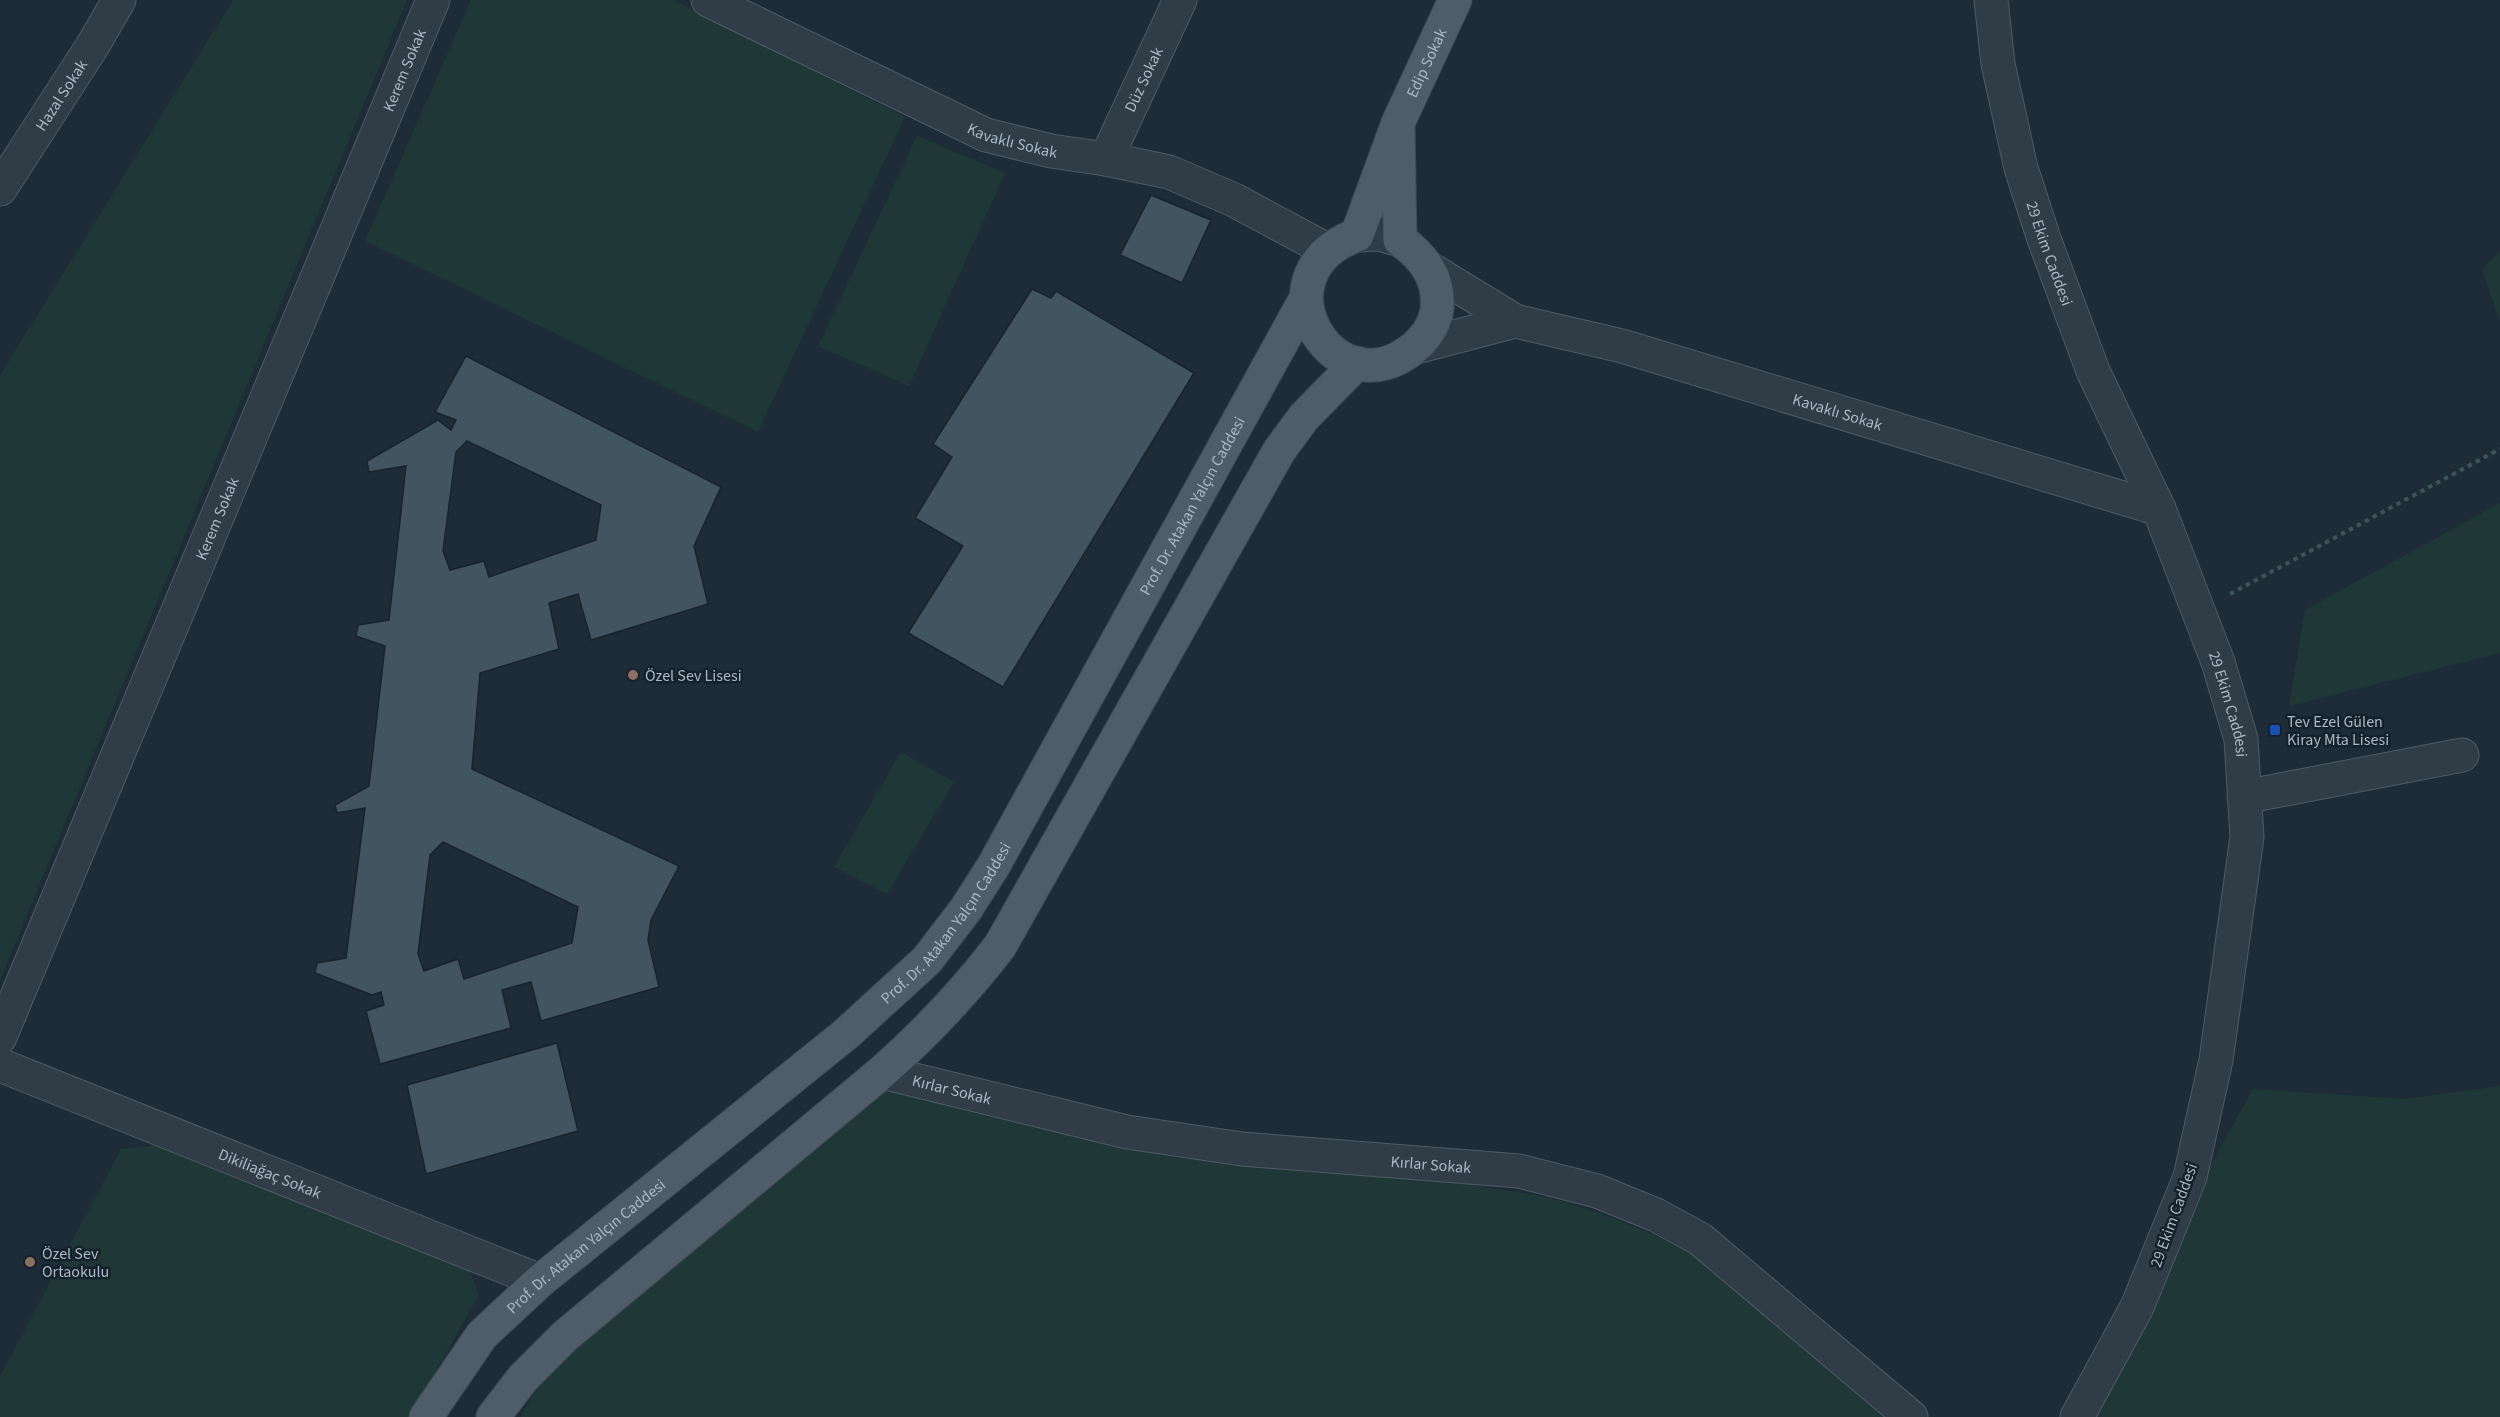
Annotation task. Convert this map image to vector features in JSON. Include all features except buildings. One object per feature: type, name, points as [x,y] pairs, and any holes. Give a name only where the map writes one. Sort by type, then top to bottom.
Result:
[{"type":"main road","name":"Edip Sokak","points":[[1357,235],[1398,123],[1455,0]]},
{"type":"main road","points":[[1357,235],[1328,250],[1316,265],[1308,281],[1305,300],[1310,321],[1320,341],[1336,355],[1357,363],[1378,365],[1399,359],[1416,347],[1430,330],[1437,310],[1436,289],[1430,269],[1417,252],[1400,240],[1398,123]]},
{"type":"main road","name":"Prof. Dr. Atakan Yalçın Caddesi","points":[[426,1417],[482,1335],[540,1281],[846,1034],[927,960],[994,866],[1305,300]]},
{"type":"main road","points":[[493,1417],[523,1378],[565,1336],[882,1072],[927,1032],[968,988],[1000,946],[1279,451],[1304,417],[1357,363]]},
{"type":"street","name":"Hazal Sokak","points":[[0,189],[93,45],[119,0]]},
{"type":"street","name":"Kerem Sokak","points":[[0,1037],[434,0]]},
{"type":"street","name":"Kavaklı Sokak","points":[[708,0],[753,9],[986,135],[1051,151],[1169,172],[1234,200],[1328,250]]},
{"type":"street","name":"Düz Sokak","points":[[1106,159],[1180,0]]},
{"type":"street","name":"29 Ekim Caddesi","points":[[1991,0],[2001,75],[2021,168],[2044,239],[2094,371],[2159,509],[2218,662],[2241,739],[2247,837],[2236,933],[2216,1060],[2190,1177],[2138,1307],[2077,1417]]},
{"type":"street","points":[[1357,235],[1379,234],[1400,240]]},
{"type":"street","points":[[1430,269],[1515,321]]},
{"type":"street","name":"Kavaklı Sokak","points":[[1515,321],[1622,346],[2159,509]]},
{"type":"street","points":[[1416,347],[1515,321]]},
{"type":"street","points":[[2244,797],[2462,755]]},
{"type":"street","name":"Dikiliağaç Sokak","points":[[0,1065],[540,1281]]},
{"type":"street","name":"Kırlar Sokak","points":[[882,1072],[1127,1132],[1242,1149],[1519,1171],[1597,1191],[1656,1215],[1700,1239],[1911,1417]]},
{"type":"path","points":[[2493,451],[2500,444]]},
{"type":"path","points":[[2198,612],[2500,449]]},
{"type":"green space","points":[[233,0],[407,0],[0,980],[0,375]]},
{"type":"green space","points":[[471,0],[673,0],[905,117],[758,432],[365,241]]},
{"type":"green space","points":[[917,136],[1005,173],[909,386],[818,346]]},
{"type":"green space","points":[[2500,251],[2500,321],[2482,270]]},
{"type":"green space","points":[[2500,503],[2500,653],[2289,706],[2305,610]]},
{"type":"green space","points":[[901,752],[954,782],[887,894],[834,867]]},
{"type":"green space","points":[[2500,1086],[2500,1417],[2070,1417],[2253,1089],[2406,1099]]},
{"type":"green space","points":[[885,1091],[1548,1197],[1572,1204],[1645,1231],[1713,1267],[1788,1327],[1874,1405],[1883,1417],[520,1417],[546,1374]]},
{"type":"green space","points":[[170,1144],[461,1247],[479,1295],[410,1417],[0,1417],[0,1376],[121,1149]]},
{"type":"place","name":"Özel Sev Lisesi","points":[[633,675]]},
{"type":"place","name":"Tev Ezel Gülen Kiray Mta Lisesi","points":[[2275,730]]},
{"type":"place","name":"Özel Sev Ortaokulu","points":[[30,1262]]}]
